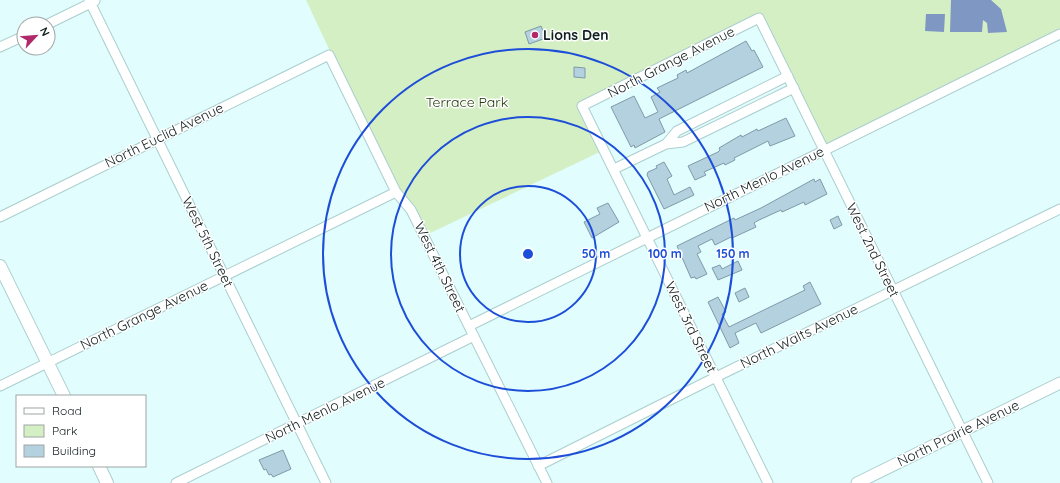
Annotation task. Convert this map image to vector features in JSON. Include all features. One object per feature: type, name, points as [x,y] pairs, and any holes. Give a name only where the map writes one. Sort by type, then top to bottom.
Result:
[{"type":"main road","points":[[0,266],[64,395]]},
{"type":"main road","points":[[99,467],[107,483]]},
{"type":"street","points":[[56,20],[92,1]]},
{"type":"street","name":"West 5th Street","points":[[92,1],[157,139],[298,423],[326,483]]},
{"type":"street","name":"West 2nd Street","points":[[759,18],[988,483]]},
{"type":"street","name":"North Grange Avenue","points":[[582,106],[759,18]]},
{"type":"street","name":"North Menlo Avenue","points":[[469,326],[1060,34]]},
{"type":"street","points":[[0,47],[16,40]]},
{"type":"street","name":"North Euclid Avenue","points":[[0,217],[329,55]]},
{"type":"street","name":"West 4th Street","points":[[329,55],[396,192],[411,210],[547,483]]},
{"type":"street","points":[[666,144],[677,131],[788,76]]},
{"type":"street","points":[[614,169],[666,144],[682,142],[794,88]]},
{"type":"street","name":"West 3rd Street","points":[[582,106],[768,483]]},
{"type":"street","name":"North Grange Avenue","points":[[0,386],[396,192]]},
{"type":"street","name":"North Walts Avenue","points":[[538,466],[716,377],[1060,209]]},
{"type":"street","name":"North Menlo Avenue","points":[[176,483],[474,336]]},
{"type":"street","name":"North Prairie Avenue","points":[[857,483],[1060,383]]},
{"type":"green space","name":"Terrace Park","points":[[306,0],[1060,0],[1060,34],[824,150],[759,18],[582,106],[604,150],[424,236],[396,192]]},
{"type":"water","points":[[951,0],[991,0],[1001,9],[1007,32],[988,33],[987,23],[983,20],[982,32],[950,32]]},
{"type":"water","points":[[926,14],[945,14],[944,32],[925,31]]},
{"type":"building","name":"Lions Den","points":[[541,26],[546,38],[529,44],[525,32]]},
{"type":"building","points":[[746,41],[752,51],[754,50],[763,67],[659,119],[665,132],[635,148],[634,145],[631,147],[611,107],[634,96],[645,118],[658,112],[651,97],[660,92],[657,88],[678,78],[677,75],[686,70],[687,73]]},
{"type":"building","points":[[574,67],[585,68],[585,78],[574,77]]},
{"type":"building","points":[[786,118],[795,136],[770,146],[768,141],[734,158],[735,160],[725,165],[724,163],[704,172],[706,175],[695,180],[688,166],[718,152],[720,150],[719,148],[741,135],[742,137],[757,129],[758,131]]},
{"type":"building","points":[[664,162],[672,176],[667,179],[674,195],[690,187],[694,195],[664,209],[647,175],[648,172],[657,168],[656,166]]},
{"type":"building","points":[[814,179],[815,182],[820,179],[827,194],[805,205],[804,202],[782,212],[781,210],[754,223],[756,227],[715,245],[712,239],[698,246],[701,252],[697,254],[707,274],[696,279],[695,277],[691,278],[677,246],[734,218],[735,220],[761,208]]},
{"type":"building","points":[[608,203],[619,222],[592,238],[584,222],[600,214],[597,208]]},
{"type":"building","points":[[838,216],[842,225],[834,229],[830,220]]},
{"type":"building","points":[[738,261],[742,270],[718,280],[712,268],[720,265],[722,269]]},
{"type":"building","points":[[810,282],[821,304],[761,333],[756,323],[735,333],[739,343],[730,348],[708,302],[718,297],[726,312],[722,314],[729,327],[805,290],[803,286]]},
{"type":"building","points":[[745,288],[749,297],[739,302],[735,293]]},
{"type":"building","points":[[283,450],[291,469],[273,477],[271,474],[269,475],[266,469],[264,470],[259,460]]},
{"type":"place","name":"Lions Den","points":[[535,35]]}]
